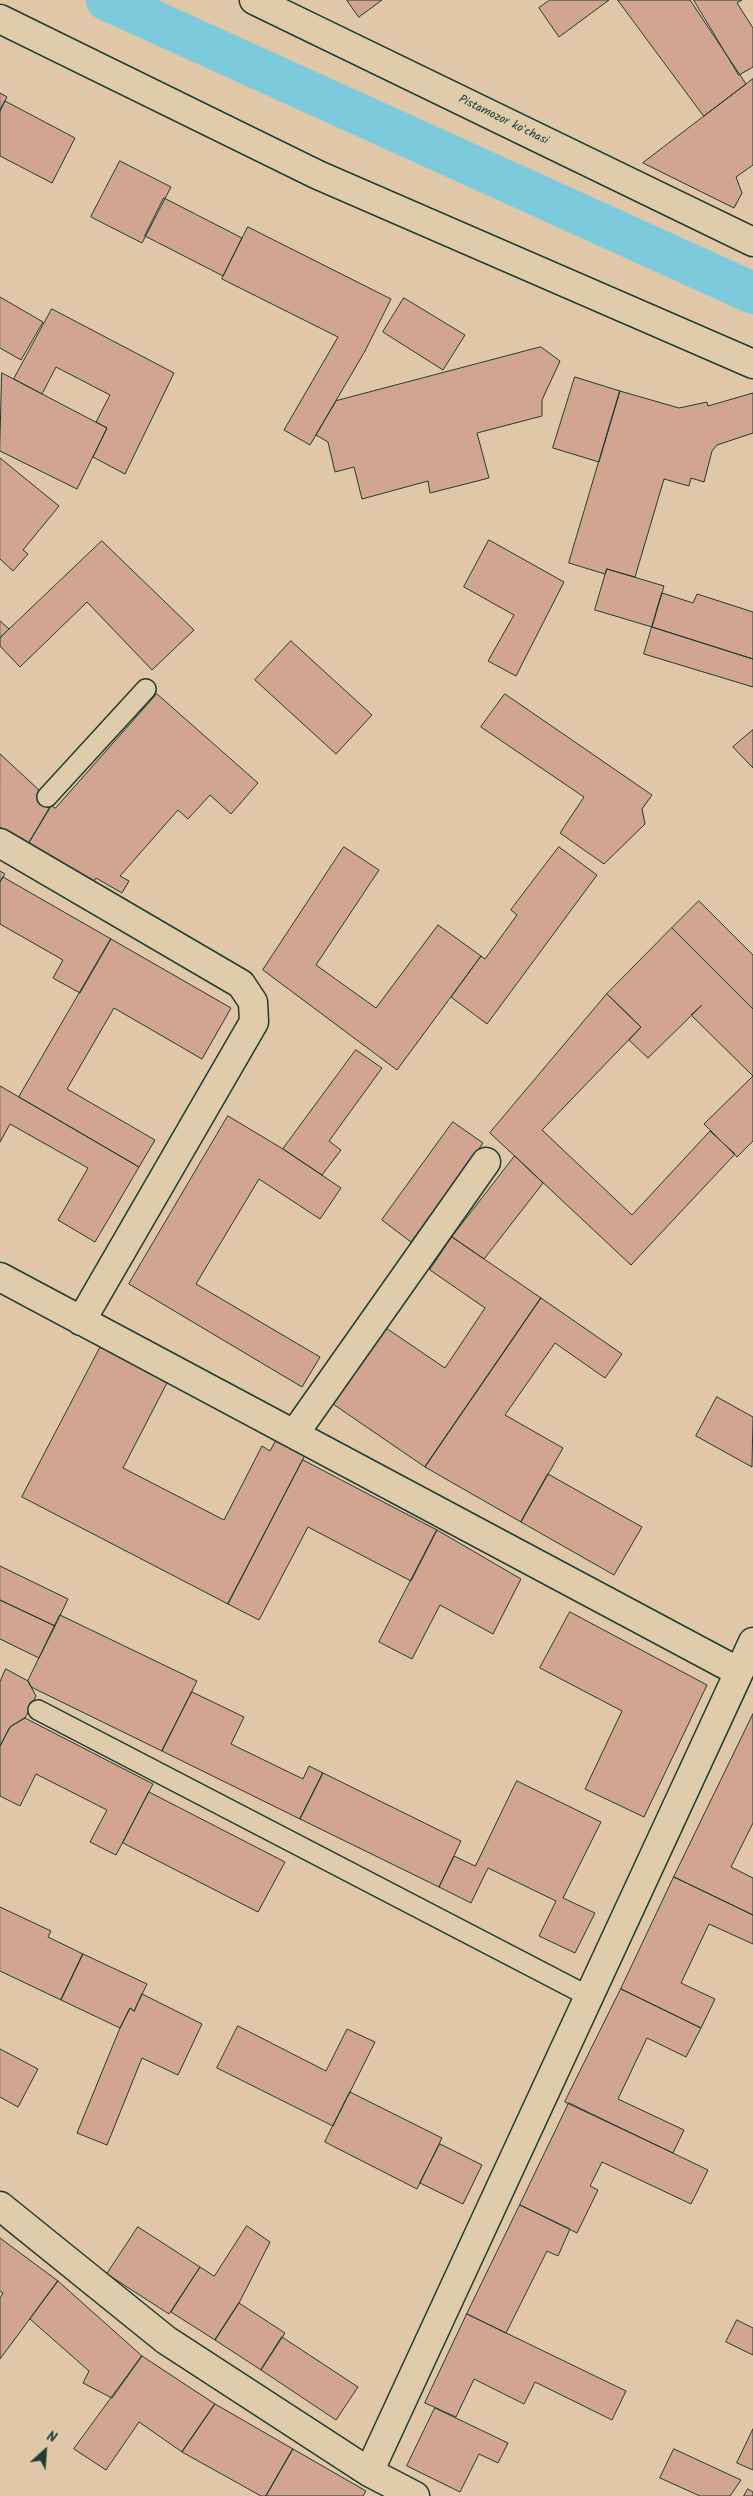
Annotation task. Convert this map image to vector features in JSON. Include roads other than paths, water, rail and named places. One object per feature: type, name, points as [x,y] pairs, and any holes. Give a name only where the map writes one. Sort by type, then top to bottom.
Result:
[{"type":"street","name":"Pistamozor koʻchasi","points":[[254,0],[753,242]]},
{"type":"street","points":[[0,19],[318,175],[753,364]]},
{"type":"street","points":[[5,840],[241,984],[253,1002],[254,1022],[81,1321]]},
{"type":"street","points":[[295,1433],[486,1162]]},
{"type":"street","points":[[0,1277],[739,1672]]},
{"type":"street","points":[[369,2472],[753,1642]]},
{"type":"street","points":[[0,2206],[166,2340],[369,2472],[415,2496]]},
{"type":"lane","points":[[47,797],[146,689]]},
{"type":"lane","points":[[38,1710],[588,1996]]},
{"type":"waterway","points":[[107,0],[753,293]]}]
